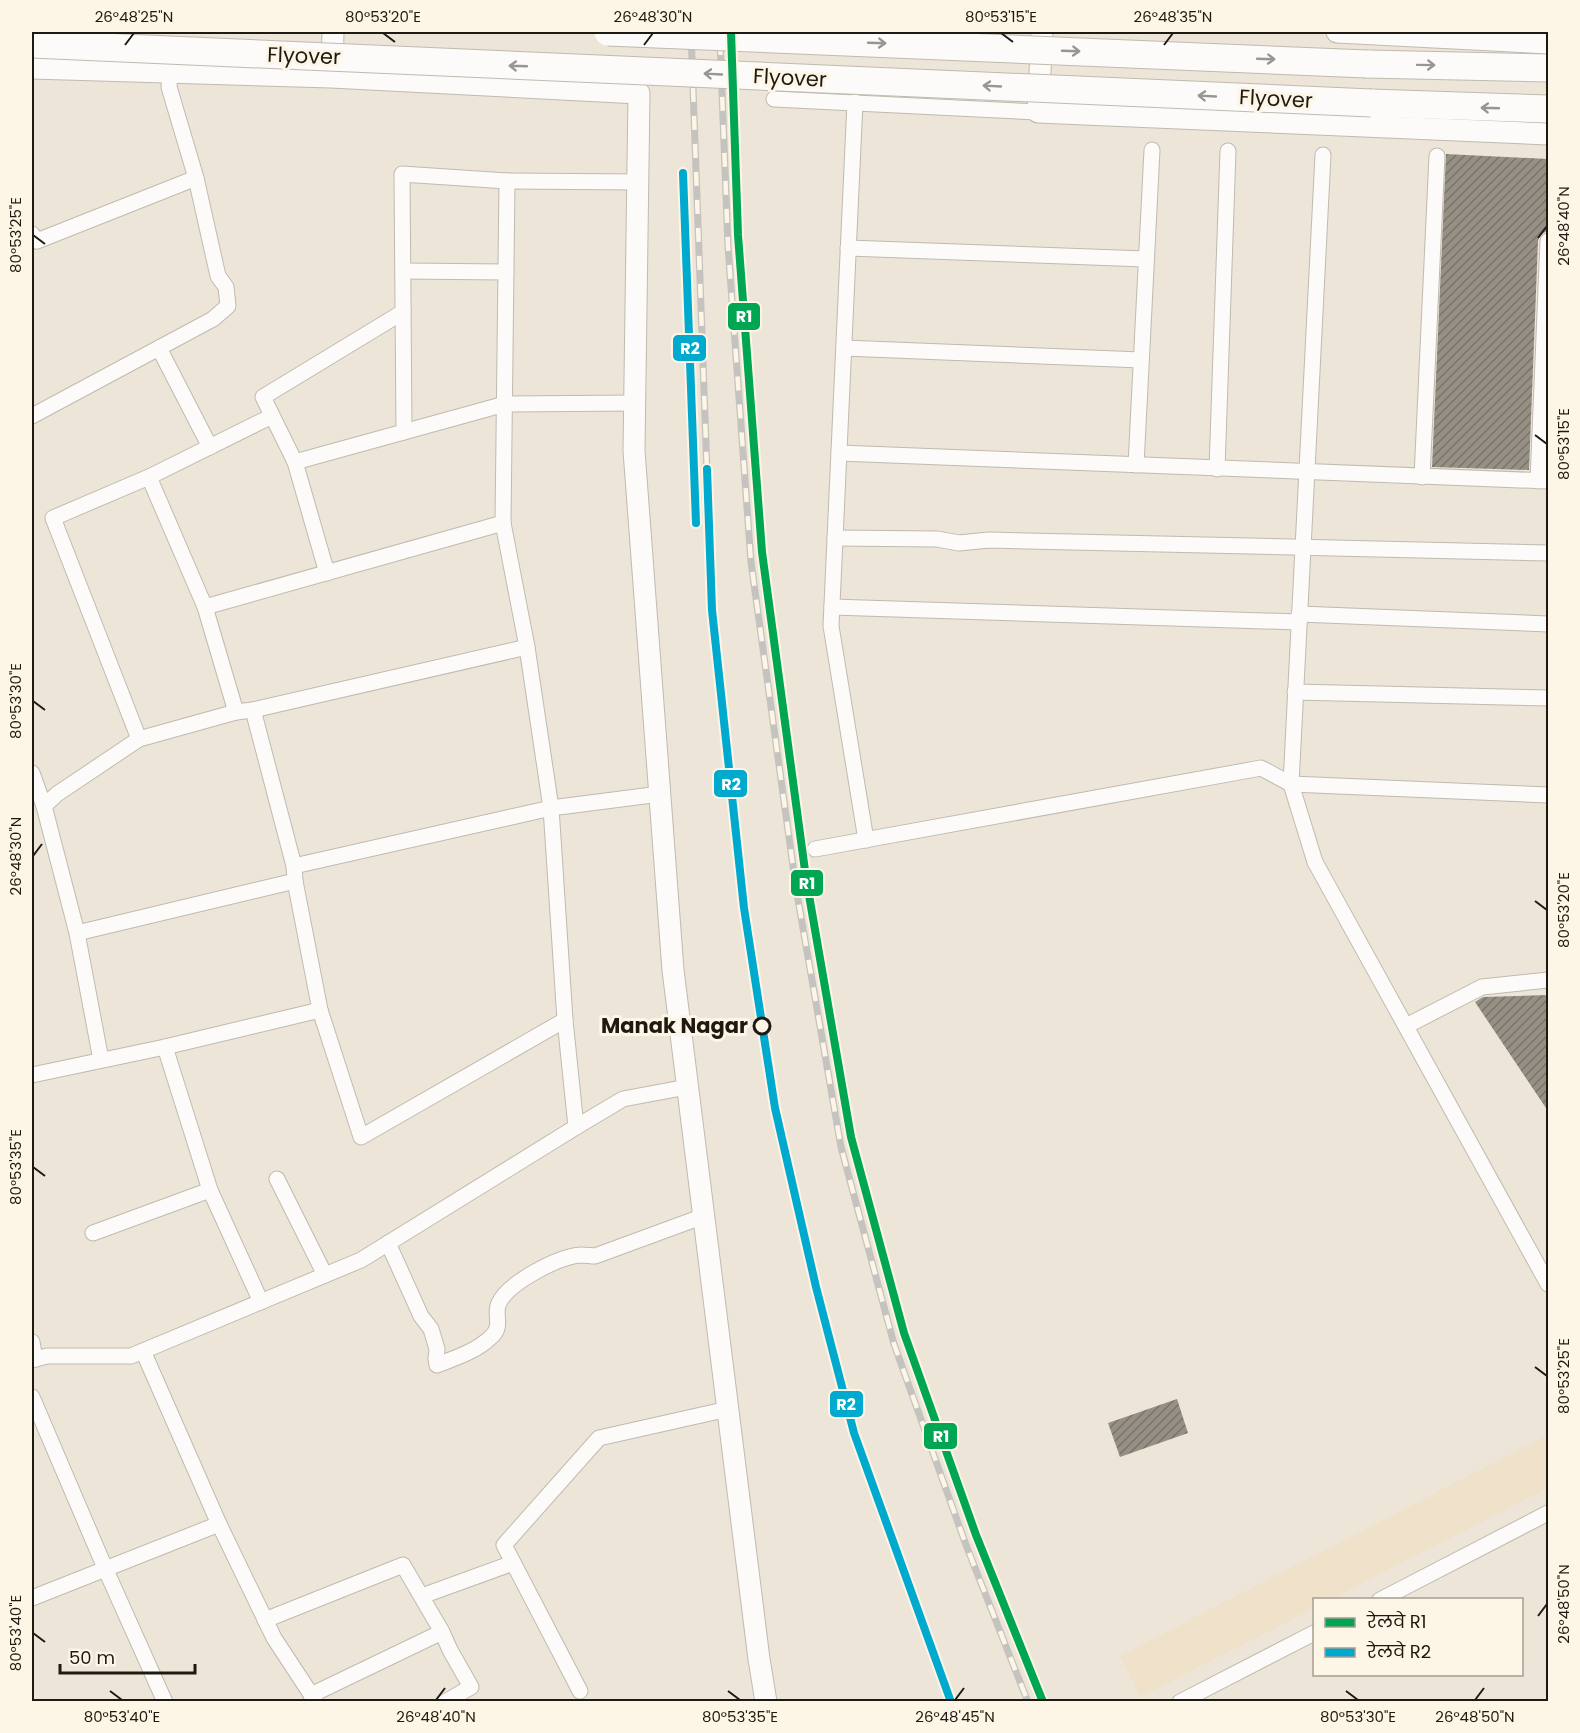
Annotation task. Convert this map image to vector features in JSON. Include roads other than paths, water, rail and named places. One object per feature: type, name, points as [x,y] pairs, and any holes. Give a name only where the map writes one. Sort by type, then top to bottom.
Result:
[{"type":"highway","name":"Flyover","points":[[608,32],[1367,64],[1548,68]]},
{"type":"highway","name":"Flyover","points":[[32,56],[1548,109]]},
{"type":"street","points":[[36,32],[32,56],[170,72],[331,77],[639,93],[634,451],[673,970],[766,1701]]},
{"type":"street","points":[[331,77],[333,32]]},
{"type":"street","points":[[1038,112],[1042,32]]},
{"type":"street","points":[[1337,32],[1548,43]]},
{"type":"street","points":[[32,416],[213,319],[228,306],[226,287],[218,276],[196,178],[169,87],[170,72]]},
{"type":"street","points":[[774,99],[1548,134]]},
{"type":"street","points":[[855,102],[831,626],[866,840]]},
{"type":"street","points":[[1136,465],[1152,150]]},
{"type":"street","points":[[1216,469],[1228,151]]},
{"type":"street","points":[[1323,155],[1291,784],[1315,862],[1406,1026],[1542,1255],[1548,1284]]},
{"type":"street","points":[[1422,477],[1437,156]]},
{"type":"street","points":[[404,432],[402,174],[507,180],[638,182]]},
{"type":"street","points":[[32,234],[37,241],[196,178]]},
{"type":"street","points":[[507,180],[503,523],[527,647],[551,808],[565,1020],[576,1127]]},
{"type":"street","points":[[839,453],[1543,481],[1548,241]]},
{"type":"street","points":[[848,248],[1145,259]]},
{"type":"street","points":[[403,271],[506,272]]},
{"type":"street","points":[[327,573],[295,462],[263,397],[403,312]]},
{"type":"street","points":[[159,348],[210,447]]},
{"type":"street","points":[[844,348],[1141,360]]},
{"type":"street","points":[[295,462],[505,404],[635,404]]},
{"type":"street","points":[[139,739],[53,518],[148,477],[272,416]]},
{"type":"street","points":[[148,477],[205,607],[236,712]]},
{"type":"street","points":[[205,607],[503,523]]},
{"type":"street","points":[[835,538],[937,539],[959,543],[989,540],[1548,553]]},
{"type":"street","points":[[832,607],[1548,624]]},
{"type":"street","points":[[44,807],[57,794],[139,739],[236,712],[254,710],[527,647]]},
{"type":"street","points":[[1295,692],[1548,698]]},
{"type":"street","points":[[254,710],[295,874],[320,1010],[361,1137],[565,1020]]},
{"type":"street","points":[[815,849],[1261,768],[1291,784],[1548,795]]},
{"type":"street","points":[[32,773],[44,807],[77,933],[102,1060]]},
{"type":"street","points":[[77,933],[551,808],[660,794]]},
{"type":"street","points":[[1406,1026],[1482,987],[1548,980]]},
{"type":"street","points":[[32,1074],[165,1047],[320,1010]]},
{"type":"street","points":[[165,1047],[210,1190],[261,1302]]},
{"type":"street","points":[[32,1342],[33,1360],[47,1356],[131,1356],[361,1260],[623,1099],[687,1087]]},
{"type":"street","points":[[277,1179],[325,1275]]},
{"type":"street","points":[[93,1233],[210,1190]]},
{"type":"street","points":[[388,1243],[422,1316],[431,1329],[437,1349],[437,1365],[469,1353],[492,1337],[499,1324],[497,1306],[504,1293],[524,1277],[550,1264],[580,1255],[595,1256],[704,1216]]},
{"type":"street","points":[[143,1351],[219,1524],[273,1638],[313,1698],[442,1632]]},
{"type":"street","points":[[32,1397],[105,1569],[165,1701]]},
{"type":"street","points":[[580,1691],[504,1545],[599,1438],[728,1409]]},
{"type":"street","points":[[1382,1598],[1548,1513]]},
{"type":"street","points":[[32,1598],[219,1524]]},
{"type":"street","points":[[422,1596],[513,1563]]},
{"type":"street","points":[[265,1620],[403,1565],[471,1688],[445,1701]]},
{"type":"street","points":[[1180,1701],[1313,1634]]},
{"type":"railway","points":[[691,32],[712,610],[744,908],[762,1026],[775,1108],[816,1287],[854,1433],[951,1702]]},
{"type":"railway","points":[[720,41],[728,246],[751,562],[796,888],[841,1147],[894,1344],[966,1545],[1028,1702]]},
{"type":"rail line","name":"R1","points":[[731,32],[738,235],[762,552],[806,878],[851,1137],[904,1333],[976,1535],[1043,1702]]},
{"type":"rail line","name":"R2","points":[[683,173],[696,523]]},
{"type":"rail line","name":"R2","points":[[707,469],[712,610],[744,908],[775,1108],[816,1287],[854,1433],[951,1702]]},
{"type":"place","name":"Manak Nagar","points":[[762,1026]]}]
